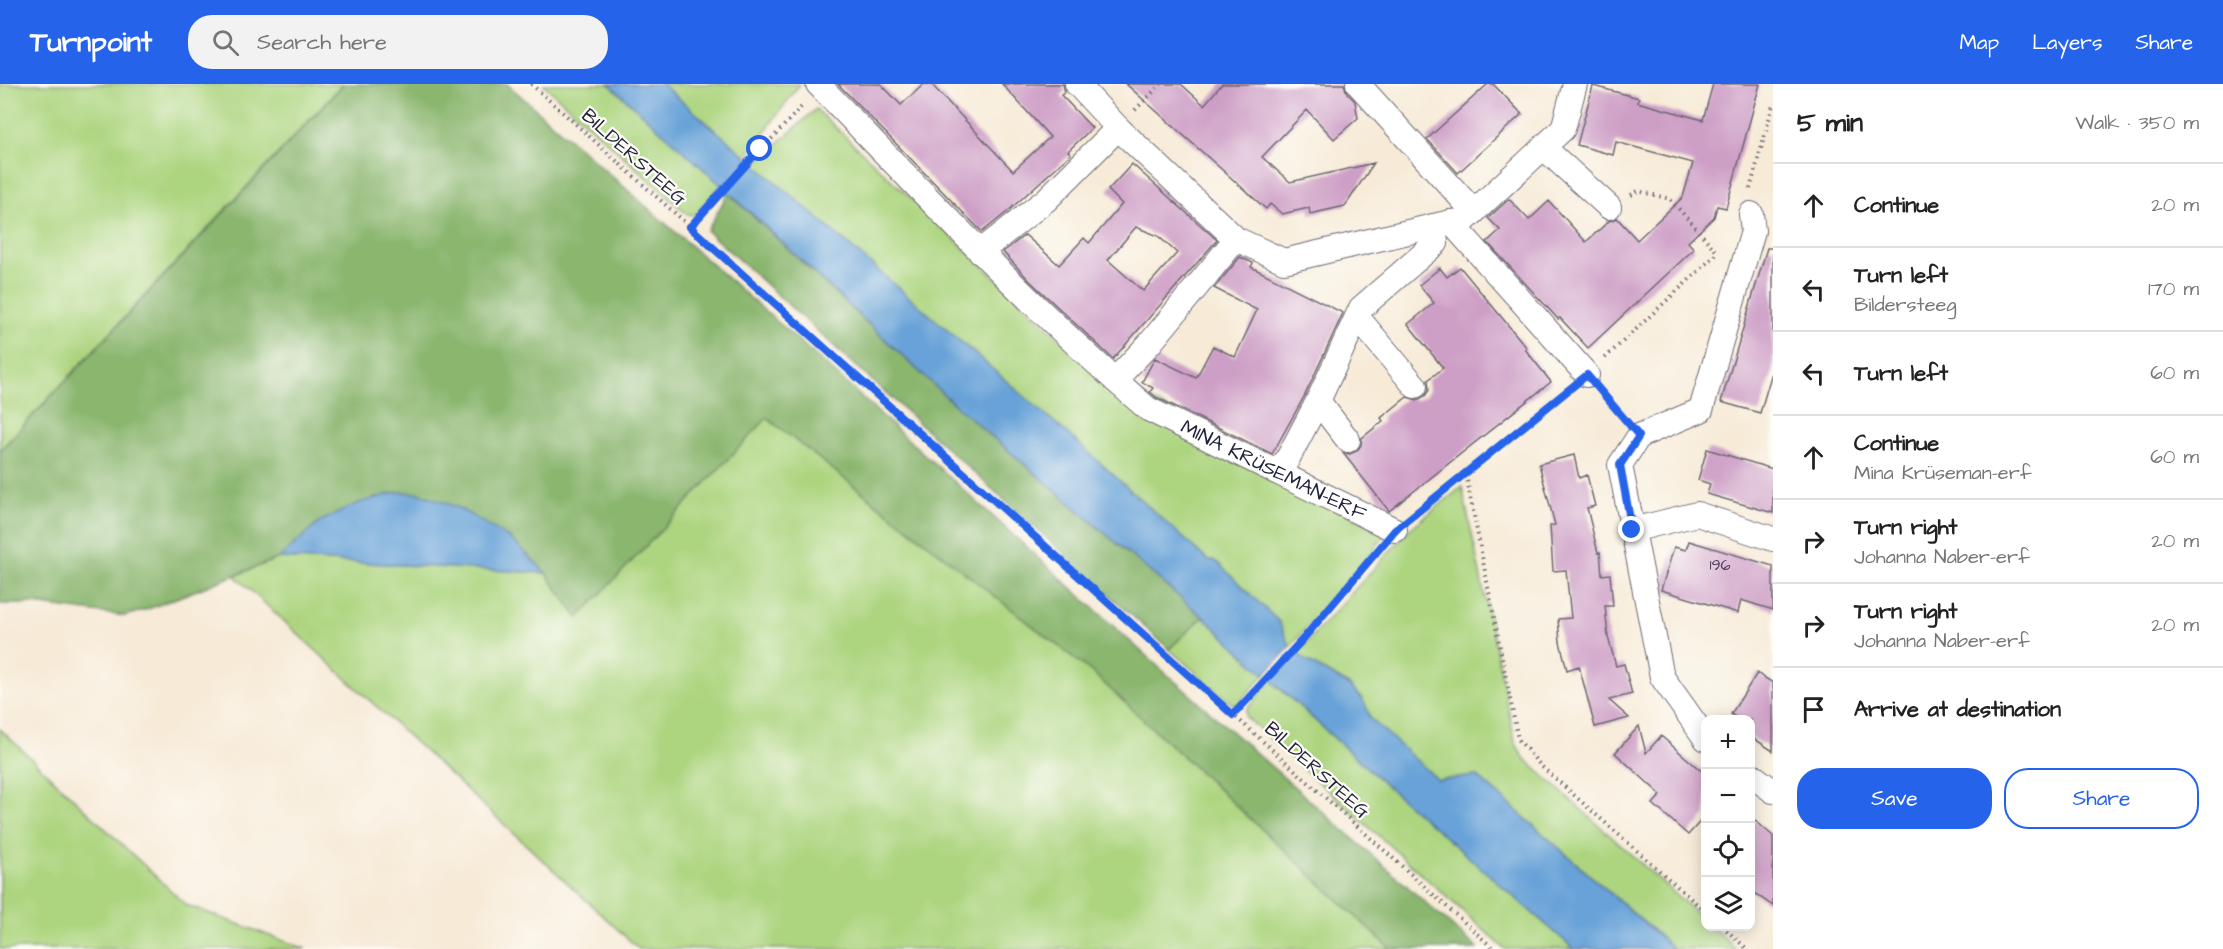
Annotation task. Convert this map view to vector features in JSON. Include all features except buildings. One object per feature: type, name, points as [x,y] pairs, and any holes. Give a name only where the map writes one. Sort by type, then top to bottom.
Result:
[{"type":"street","points":[[1077,84],[1118,128],[1236,239],[1284,261],[1464,221],[1563,129],[1575,84]]},
{"type":"street","points":[[1358,84],[1474,212]]},
{"type":"street","name":"MINA KRÜSEMAN-ERF","points":[[812,93],[1148,409],[1282,466],[1395,530]]},
{"type":"street","points":[[980,252],[1046,200],[1118,128]]},
{"type":"street","points":[[1544,148],[1609,207]]},
{"type":"street","points":[[1701,732],[1662,677],[1620,465],[1639,436],[1701,410],[1753,231],[1751,214]]},
{"type":"street","points":[[1443,224],[1587,375]]},
{"type":"street","name":"MINA KRÜSEMAN-ERF","points":[[1282,466],[1318,401],[1361,308],[1436,243],[1443,224]]},
{"type":"street","points":[[1115,380],[1151,342],[1236,239]]},
{"type":"street","points":[[1358,318],[1415,386]]},
{"type":"street","points":[[1318,401],[1348,440]]},
{"type":"street","points":[[1632,530],[1697,514],[1773,539]]},
{"type":"street","points":[[1755,778],[1773,791]]},
{"type":"path","name":"BILDERSTEEG","points":[[531,84],[1494,949]]},
{"type":"path","points":[[1118,128],[1161,84]]},
{"type":"path","points":[[690,227],[812,93]]},
{"type":"path","points":[[1751,214],[1748,195],[1773,105]]},
{"type":"path","points":[[1609,207],[1638,191],[1670,199],[1718,253]]},
{"type":"path","points":[[1233,715],[1303,639],[1395,530],[1466,475],[1587,375],[1724,247]]},
{"type":"path","points":[[1587,375],[1639,436]]},
{"type":"path","points":[[1466,475],[1518,739],[1540,765],[1701,908]]},
{"type":"path","points":[[1727,931],[1747,949]]},
{"type":"green space","points":[[0,84],[343,84],[0,450]]},
{"type":"green space","points":[[344,84],[507,84],[816,356],[1153,662],[1478,949],[1391,949],[1093,673],[767,418],[578,618],[546,573],[511,539],[321,521],[279,558],[125,616],[33,604],[0,604],[0,451]]},
{"type":"green space","points":[[543,84],[609,84],[721,185],[695,215],[687,214]]},
{"type":"green space","points":[[662,84],[800,84],[746,157]]},
{"type":"green space","points":[[816,109],[1084,361],[1386,535],[1290,647],[1213,560],[1209,562],[1068,434],[754,165]]},
{"type":"green space","points":[[728,193],[954,404],[1203,617],[1169,649],[707,231]]},
{"type":"green space","points":[[767,418],[1093,673],[1391,949],[639,949],[235,576],[279,558],[546,573],[578,617]]},
{"type":"green space","points":[[1462,487],[1515,742],[1524,758],[1701,917],[1701,931],[1716,931],[1736,949],[1674,949],[1477,776],[1438,780],[1370,718],[1361,697],[1348,684],[1305,660],[1297,653],[1411,528]]},
{"type":"green space","points":[[1203,617],[1266,673],[1237,705],[1231,703],[1169,649]]},
{"type":"green space","points":[[1273,679],[1274,683],[1388,787],[1574,949],[1505,949],[1246,717],[1246,710]]},
{"type":"green space","points":[[0,729],[186,905],[306,949],[0,949]]},
{"type":"water","points":[[609,84],[662,84],[1068,434],[1209,561],[1213,560],[1218,563],[1279,622],[1290,647],[1266,673],[1263,673],[1203,617],[954,404],[721,185]]},
{"type":"water","points":[[397,492],[419,493],[457,507],[511,539],[546,573],[279,558],[321,521],[361,502]]},
{"type":"water","points":[[1297,653],[1359,695],[1366,705],[1370,718],[1438,780],[1477,776],[1674,949],[1574,949],[1388,787],[1274,683],[1273,679]]},
{"type":"route","points":[[760,149],[690,227],[1233,715],[1303,639],[1395,530],[1466,475],[1587,375],[1639,436],[1620,465],[1632,530]]}]
